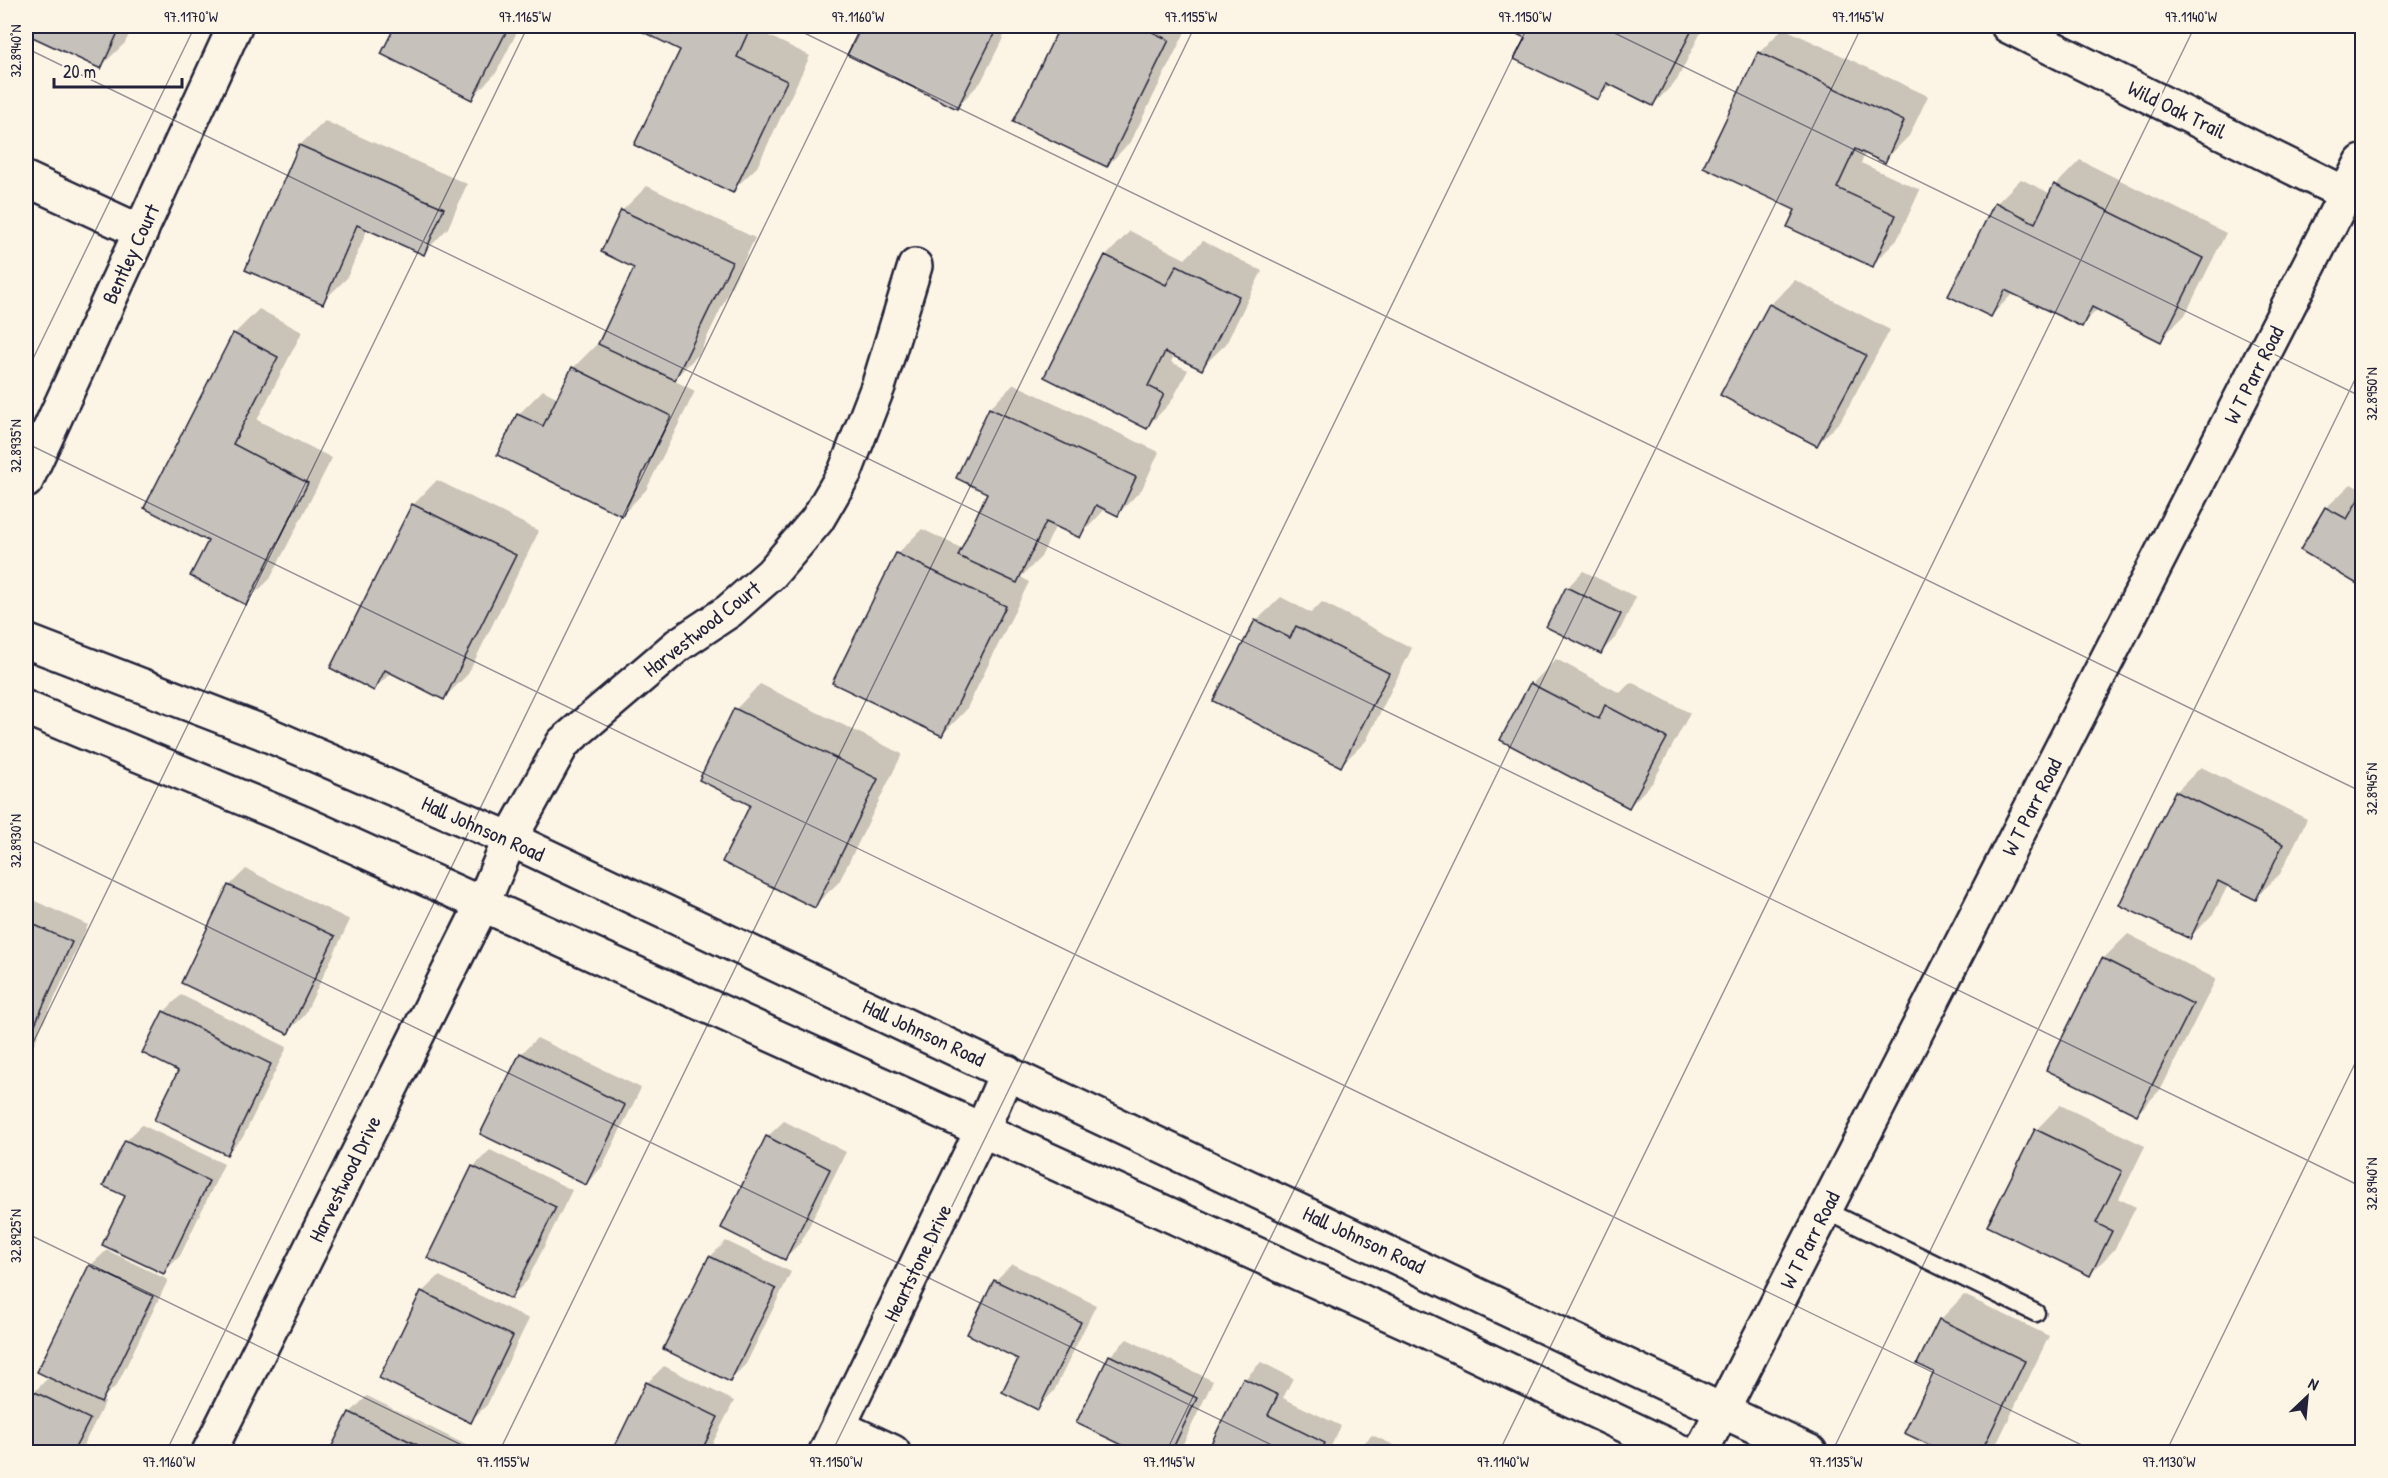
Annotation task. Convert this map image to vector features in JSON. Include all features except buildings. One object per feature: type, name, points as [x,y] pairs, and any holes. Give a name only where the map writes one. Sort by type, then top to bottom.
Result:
[{"type":"street","name":"Bentley Court","points":[[26,481],[235,26]]},
{"type":"street","name":"Wild Oak Trail","points":[[2008,26],[2346,194]]},
{"type":"street","name":"W T Parr Road","points":[[1701,1452],[2362,162]]},
{"type":"street","points":[[26,179],[141,232]]},
{"type":"street","name":"Harvestwood Court","points":[[482,904],[510,839],[563,743],[678,645],[729,611],[771,574],[817,520],[845,472],[879,384],[915,266]]},
{"type":"street","name":"Hall Johnson Road","points":[[26,641],[262,732],[510,839],[1810,1452]]},
{"type":"street","points":[[26,708],[305,824],[1420,1328],[1681,1452]]},
{"type":"street","name":"Harvestwood Drive","points":[[209,1452],[482,904]]},
{"type":"street","name":"Heartstone Drive","points":[[833,1440],[982,1130],[1007,1072]]},
{"type":"street","points":[[833,1440],[893,1452]]},
{"type":"lane","points":[[1825,1210],[2036,1313]]}]
